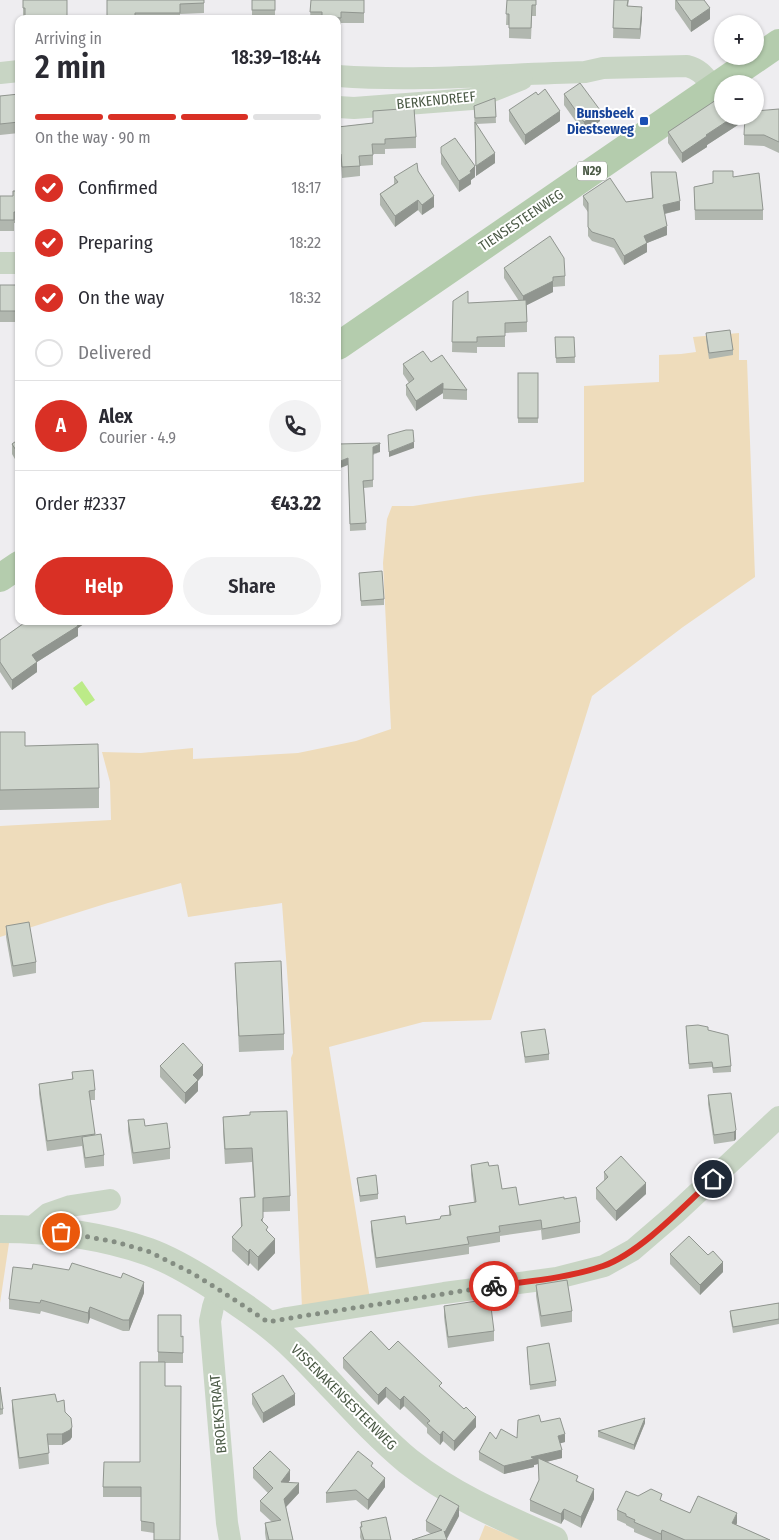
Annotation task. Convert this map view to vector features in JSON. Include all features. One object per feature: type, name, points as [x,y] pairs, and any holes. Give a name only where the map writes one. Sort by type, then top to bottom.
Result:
[{"type":"main road","name":"TIENSESTEENWEG","points":[[736,75],[775,52]]},
{"type":"main road","name":"TIENSESTEENWEG","points":[[341,344],[714,88]]},
{"type":"main road","points":[[0,578],[15,568]]},
{"type":"street","name":"BERKENDREEF","points":[[341,76],[384,79],[586,72],[603,68],[687,66],[695,68],[702,73],[714,88]]},
{"type":"street","points":[[0,73],[15,71]]},
{"type":"street","name":"BERKENDREEF","points":[[341,107],[354,108],[472,99],[521,80],[529,74]]},
{"type":"street","points":[[0,263],[15,263]]},
{"type":"street","points":[[268,1322],[444,1293],[556,1278],[604,1266],[633,1250],[676,1213],[779,1117]]},
{"type":"street","points":[[30,1229],[48,1214],[71,1206],[110,1200]]},
{"type":"street","name":"VISSENAKENSESTEENWEG","points":[[0,1229],[61,1232],[116,1242],[150,1252],[192,1273],[268,1322],[296,1348],[384,1440],[441,1485],[484,1509],[554,1540]]},
{"type":"street","name":"BROEKSTRAAT","points":[[218,1289],[210,1321],[230,1540]]},
{"type":"shaded area","points":[[739,333],[739,360],[747,360],[755,577],[683,627],[592,696],[491,1020],[423,1022],[329,1047],[370,1299],[302,1308],[291,1058],[293,1053],[282,903],[188,917],[181,883],[108,903],[0,937],[0,826],[111,820],[110,782],[102,752],[141,753],[193,748],[193,759],[298,753],[356,741],[391,729],[383,563],[387,519],[392,506],[413,506],[584,482],[584,386],[659,382],[659,355],[696,352],[693,337]]},
{"type":"shaded area","points":[[82,681],[95,700],[86,706],[73,688]]},
{"type":"shaded area","points":[[0,1243],[9,1243],[0,1303]]},
{"type":"shaded area","points":[[485,1525],[521,1540],[479,1540]]},
{"type":"building","points":[[23,0],[67,0],[67,15],[25,15],[25,8],[23,8]]},
{"type":"building","points":[[107,0],[204,0],[204,3],[180,4],[180,13],[107,15]]},
{"type":"building","points":[[252,0],[275,0],[275,10],[252,10]]},
{"type":"building","points":[[311,0],[364,0],[364,13],[341,12],[341,15],[322,15],[322,12],[310,12]]},
{"type":"building","points":[[507,0],[536,0],[536,5],[532,5],[531,28],[509,28],[509,14],[506,14]]},
{"type":"building","points":[[614,0],[628,0],[627,6],[642,7],[640,29],[613,28]]},
{"type":"building","points":[[676,0],[704,0],[710,8],[691,21]]},
{"type":"building","points":[[580,83],[600,110],[584,122],[564,94]]},
{"type":"building","points":[[545,89],[560,111],[525,135],[509,110],[536,92],[538,95]]},
{"type":"building","points":[[15,94],[15,122],[0,124],[0,96]]},
{"type":"building","points":[[495,98],[496,117],[475,118],[474,106]]},
{"type":"building","points":[[714,101],[714,125],[721,125],[682,153],[668,132]]},
{"type":"building","points":[[414,108],[416,137],[385,139],[385,144],[372,144],[373,155],[359,156],[360,166],[342,167],[341,127],[373,123],[373,111]]},
{"type":"building","points":[[779,109],[779,142],[764,135],[744,135],[745,125],[764,125],[764,110]]},
{"type":"building","points":[[475,122],[495,153],[476,166]]},
{"type":"building","points":[[455,138],[475,166],[470,171],[471,173],[459,181],[441,153],[441,147]]},
{"type":"building","points":[[417,163],[418,171],[434,196],[422,205],[418,200],[395,216],[380,194],[398,182],[394,177]]},
{"type":"building","points":[[713,171],[733,171],[733,177],[759,173],[763,210],[695,210],[694,187],[713,183]]},
{"type":"building","points":[[651,172],[676,172],[680,201],[663,205],[667,226],[644,236],[647,243],[624,256],[614,239],[592,232],[588,227],[588,203],[583,196],[610,178],[626,202],[653,198]]},
{"type":"building","points":[[13,191],[15,191],[14,220],[0,220],[0,196],[13,196]]},
{"type":"building","points":[[550,236],[564,258],[565,276],[553,277],[553,281],[523,296],[504,268]]},
{"type":"building","points":[[0,285],[15,285],[15,311],[0,311]]},
{"type":"building","points":[[468,291],[468,303],[526,300],[527,322],[505,323],[505,336],[477,337],[477,342],[452,342],[453,301]]},
{"type":"building","points":[[730,330],[733,350],[709,353],[706,333]]},
{"type":"building","points":[[555,337],[574,337],[575,357],[556,358]]},
{"type":"building","points":[[423,351],[431,362],[442,355],[467,390],[443,389],[443,383],[416,401],[406,385],[414,379],[403,364]]},
{"type":"building","points":[[518,373],[538,373],[538,418],[518,418]]},
{"type":"building","points":[[413,430],[414,442],[389,452],[388,435]]},
{"type":"building","points":[[380,443],[373,447],[373,480],[363,481],[366,523],[350,524],[348,458],[341,461],[341,444]]},
{"type":"building","points":[[382,571],[384,599],[361,601],[359,573]]},
{"type":"building","points":[[21,625],[78,626],[32,655],[37,662],[12,680],[0,662],[0,640]]},
{"type":"building","points":[[0,732],[25,732],[25,746],[98,744],[99,788],[0,790]]},
{"type":"building","points":[[29,922],[36,962],[13,966],[6,926]]},
{"type":"building","points":[[281,961],[284,1034],[239,1036],[235,963]]},
{"type":"building","points":[[698,1025],[708,1027],[708,1030],[728,1035],[731,1066],[713,1068],[712,1062],[689,1064],[686,1026]]},
{"type":"building","points":[[545,1029],[549,1054],[525,1057],[521,1032]]},
{"type":"building","points":[[183,1043],[203,1065],[193,1075],[198,1080],[185,1093],[160,1066]]},
{"type":"building","points":[[93,1070],[95,1090],[89,1091],[95,1134],[47,1141],[39,1084],[73,1079],[72,1072]]},
{"type":"building","points":[[731,1093],[736,1130],[734,1132],[714,1135],[708,1095]]},
{"type":"building","points":[[287,1111],[290,1196],[263,1198],[263,1218],[261,1220],[268,1227],[266,1230],[275,1239],[258,1257],[250,1249],[248,1252],[232,1237],[242,1226],[240,1198],[255,1197],[252,1148],[225,1149],[223,1117],[250,1115],[250,1112]]},
{"type":"building","points":[[144,1119],[145,1126],[167,1123],[170,1148],[133,1153],[128,1120]]},
{"type":"building","points":[[101,1134],[104,1155],[85,1158],[82,1137]]},
{"type":"building","points":[[621,1156],[646,1183],[616,1211],[596,1188],[608,1177],[604,1172]]},
{"type":"building","points":[[488,1162],[489,1166],[498,1165],[502,1189],[516,1187],[519,1205],[564,1197],[564,1199],[576,1197],[580,1222],[542,1229],[541,1220],[499,1226],[500,1232],[467,1237],[469,1244],[376,1258],[371,1221],[405,1216],[406,1224],[440,1219],[441,1216],[451,1215],[449,1206],[476,1202],[471,1165]]},
{"type":"building","points":[[376,1175],[378,1194],[360,1196],[357,1178]]},
{"type":"building","points":[[689,1236],[708,1255],[713,1251],[723,1262],[700,1285],[670,1254]]},
{"type":"building","points":[[72,1263],[121,1278],[123,1273],[144,1282],[129,1320],[123,1320],[90,1307],[88,1313],[41,1300],[40,1303],[9,1299],[13,1267],[32,1269],[33,1264],[69,1270]]},
{"type":"building","points":[[567,1280],[572,1311],[541,1316],[536,1285]]},
{"type":"building","points":[[490,1299],[494,1331],[448,1337],[444,1306]]},
{"type":"building","points":[[779,1303],[779,1319],[733,1327],[730,1311]]},
{"type":"building","points":[[158,1315],[181,1315],[183,1353],[158,1352]]},
{"type":"building","points":[[371,1331],[389,1350],[398,1341],[442,1383],[439,1386],[464,1409],[466,1407],[476,1417],[454,1441],[443,1431],[440,1435],[427,1423],[430,1421],[404,1396],[400,1400],[386,1387],[378,1395],[343,1358]]},
{"type":"building","points":[[549,1343],[556,1381],[530,1385],[527,1347]]},
{"type":"building","points":[[140,1362],[165,1362],[165,1386],[181,1386],[180,1540],[154,1540],[154,1523],[141,1521],[141,1487],[103,1487],[104,1462],[140,1462]]},
{"type":"building","points":[[283,1375],[295,1394],[263,1413],[252,1394]]},
{"type":"building","points":[[0,1387],[3,1409],[0,1409]]},
{"type":"building","points":[[55,1394],[57,1402],[64,1400],[65,1412],[71,1418],[72,1427],[62,1434],[47,1434],[49,1453],[19,1458],[12,1400]]},
{"type":"building","points":[[539,1415],[541,1422],[560,1418],[565,1434],[558,1436],[562,1450],[504,1466],[479,1452],[490,1432],[496,1439],[501,1429],[517,1438],[518,1420]]},
{"type":"building","points":[[645,1418],[634,1445],[598,1431]]},
{"type":"building","points":[[270,1451],[290,1470],[281,1482],[299,1483],[284,1499],[293,1540],[269,1540],[265,1523],[281,1520],[260,1501],[273,1488],[253,1468]]},
{"type":"building","points":[[358,1451],[373,1463],[371,1466],[385,1478],[368,1500],[356,1490],[326,1493]]},
{"type":"building","points":[[538,1458],[578,1476],[576,1481],[594,1489],[581,1517],[564,1509],[561,1514],[530,1500],[539,1480]]},
{"type":"building","points":[[651,1489],[662,1494],[660,1500],[690,1513],[698,1496],[737,1513],[732,1523],[770,1540],[685,1540],[662,1530],[661,1534],[634,1522],[635,1520],[617,1510],[626,1491],[638,1496]]},
{"type":"building","points":[[440,1495],[459,1506],[444,1531],[447,1540],[412,1540],[442,1530],[426,1521]]},
{"type":"building","points":[[386,1517],[391,1540],[364,1540],[360,1527],[362,1527],[361,1522]]},
{"type":"way so far","points":[[61,1232],[116,1242],[150,1252],[192,1273],[268,1322],[494,1286]]},
{"type":"place","name":"Bunsbeek Diestseweg","points":[[644,121]]},
{"type":"route","points":[[494,1286],[556,1278],[604,1266],[633,1250],[713,1179]]}]
